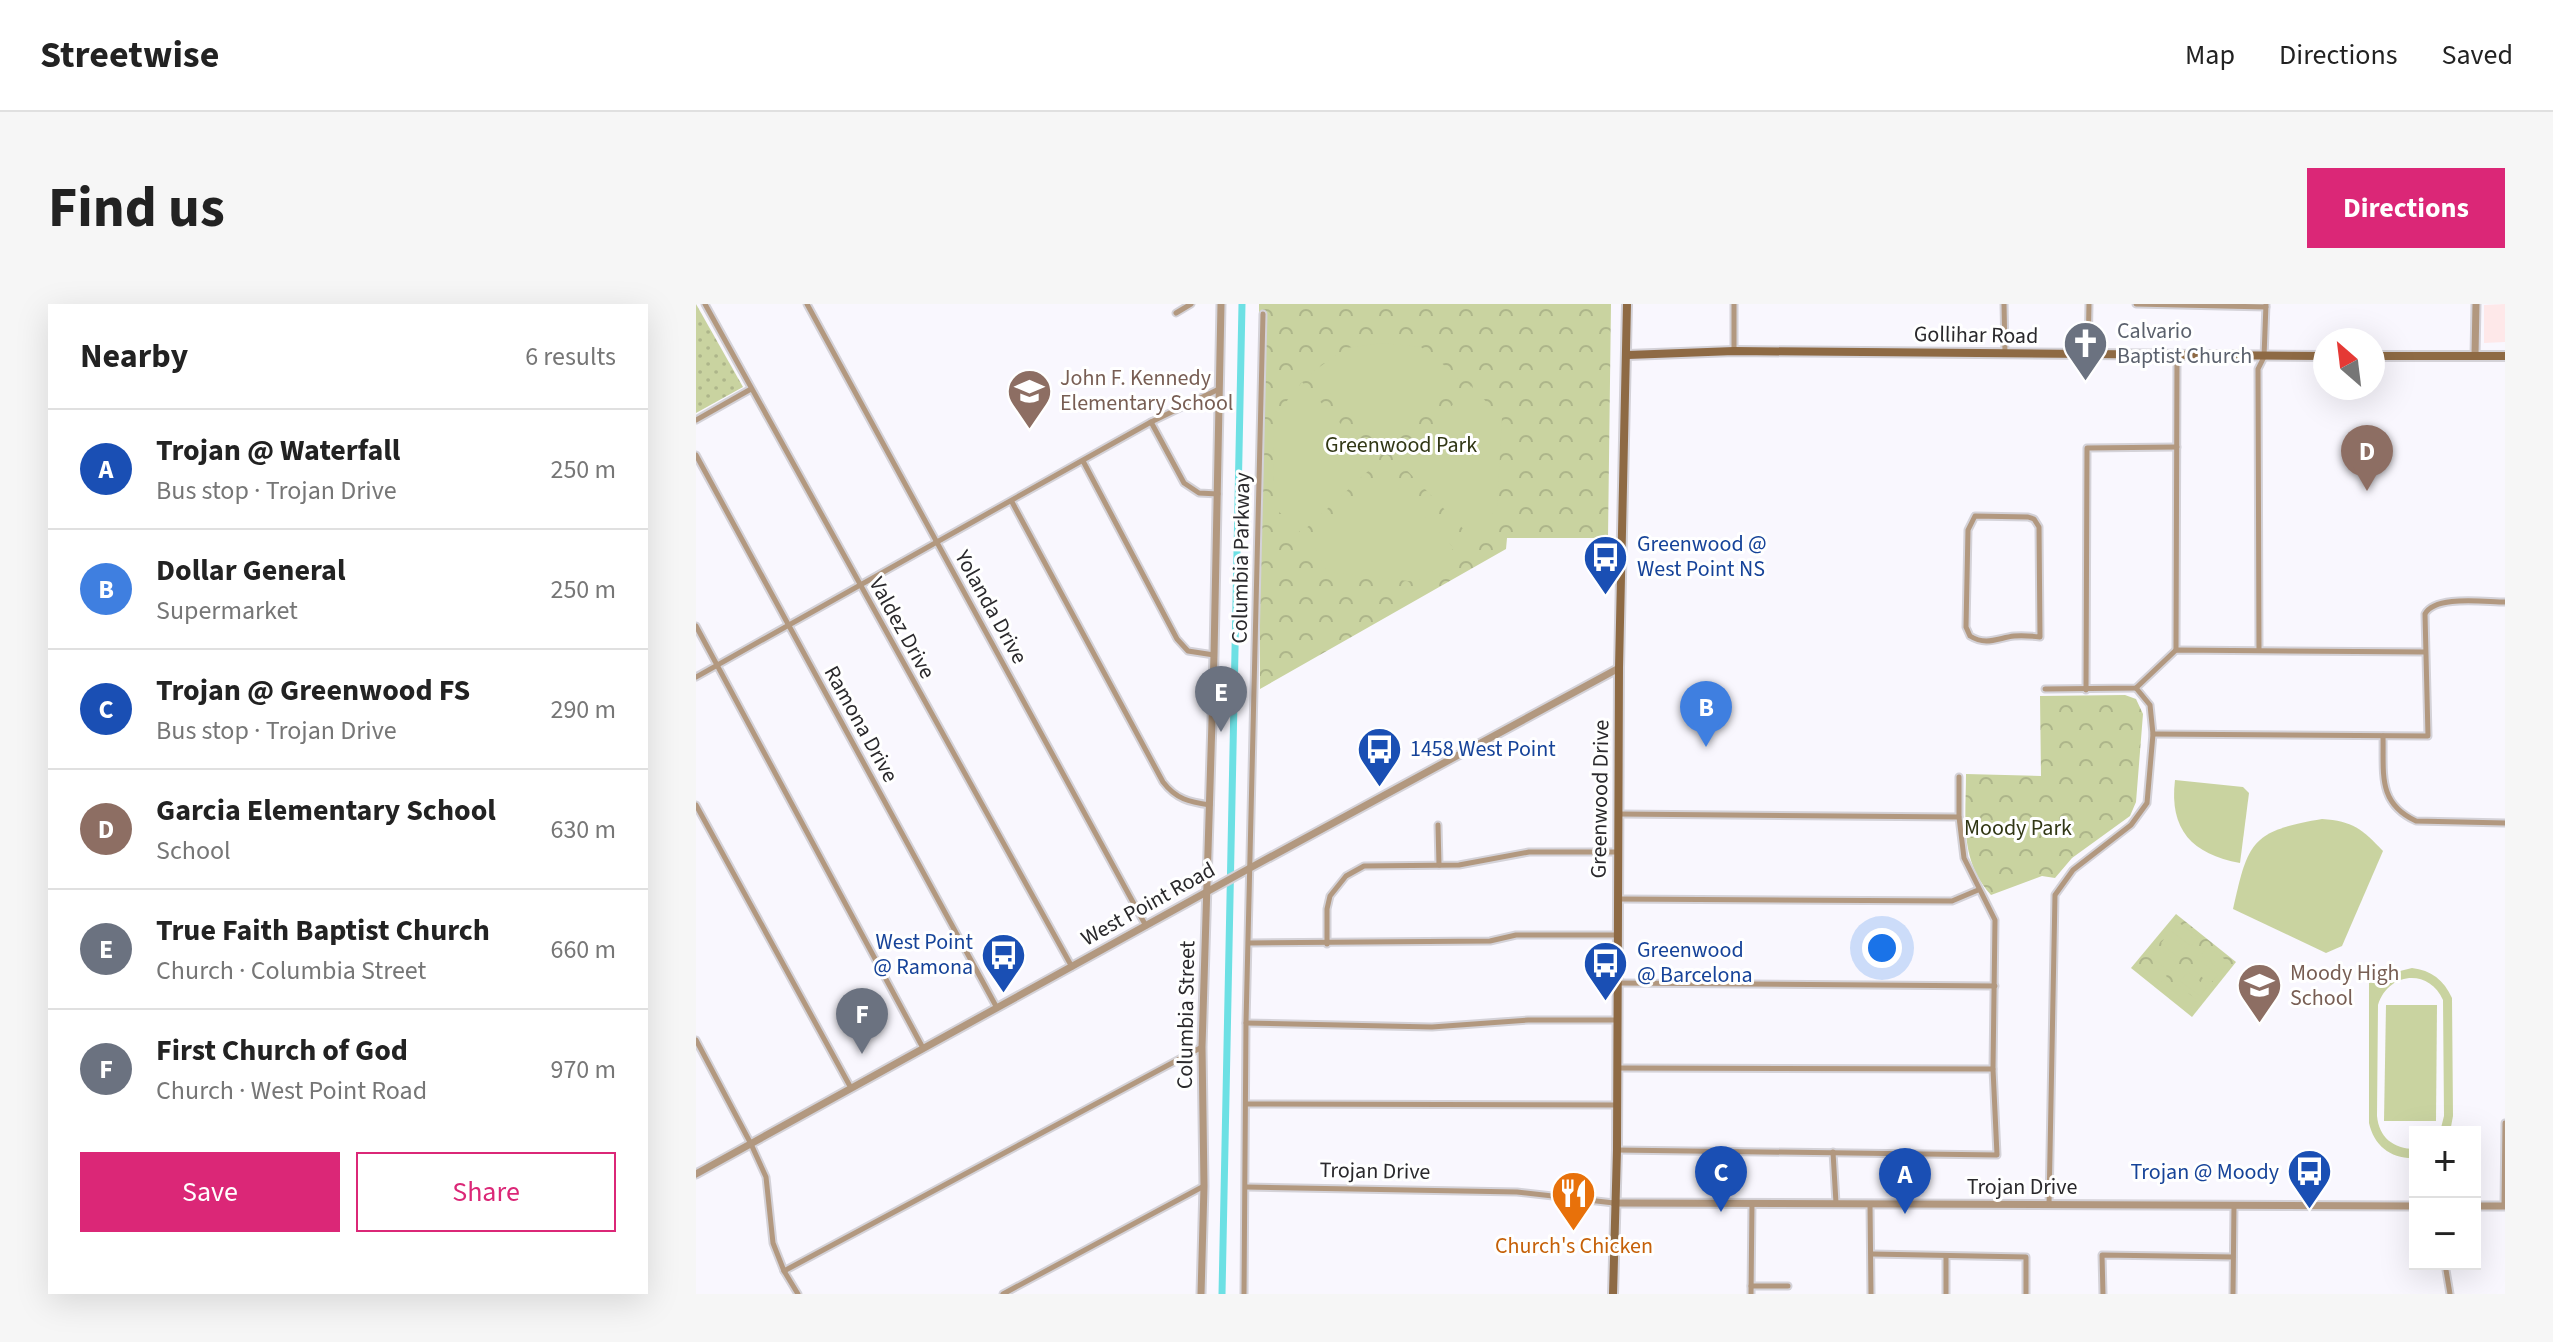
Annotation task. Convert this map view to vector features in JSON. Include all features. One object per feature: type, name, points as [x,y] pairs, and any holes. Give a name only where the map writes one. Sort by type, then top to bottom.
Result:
[{"type":"main road","name":"Greenwood Drive","points":[[1613,1294],[1618,1105],[1619,668],[1627,304]]},
{"type":"main road","name":"Gollihar Road","points":[[1628,355],[1734,351],[2313,356]]},
{"type":"main road","points":[[2385,356],[2505,356]]},
{"type":"street","name":"Valdez Drive","points":[[705,304],[1072,967]]},
{"type":"street","name":"Yolanda Drive","points":[[807,304],[1146,926]]},
{"type":"street","points":[[1176,313],[1191,304]]},
{"type":"street","name":"Columbia Street","points":[[1201,1294],[1204,1186],[1202,1047],[1221,304]]},
{"type":"street","points":[[1734,304],[1734,351]]},
{"type":"street","points":[[2004,304],[2005,353]]},
{"type":"street","points":[[2088,355],[2089,304]]},
{"type":"street","points":[[2136,304],[2266,306],[2264,357],[2258,369],[2259,650]]},
{"type":"street","points":[[2475,355],[2476,304]]},
{"type":"street","name":"Columbia Parkway","points":[[1244,1294],[1249,943],[1246,870],[1263,314]]},
{"type":"street","points":[[2176,650],[2177,357]]},
{"type":"street","points":[[696,420],[751,389]]},
{"type":"street","points":[[696,677],[862,587],[1151,422],[1219,389]]},
{"type":"street","points":[[1151,422],[1184,483],[1199,493],[1218,494]]},
{"type":"street","points":[[2086,690],[2087,448],[2177,447]]},
{"type":"street","name":"Ramona Drive","points":[[696,455],[997,1008]]},
{"type":"street","points":[[1083,461],[1177,639],[1188,651],[1214,655]]},
{"type":"street","points":[[1012,502],[1163,782],[1185,801],[1210,805]]},
{"type":"street","points":[[1975,516],[2028,517],[2034,519],[2039,527],[2040,637],[2010,636],[1999,641],[1983,641],[1970,636],[1966,627],[1968,530],[1975,516]]},
{"type":"street","points":[[2153,734],[2428,736],[2425,614],[2434,604],[2505,602]]},
{"type":"street","points":[[696,626],[923,1049]]},
{"type":"street","points":[[2045,689],[2136,688],[2176,650],[2425,652]]},
{"type":"street","name":"West Point Road","points":[[696,1174],[1619,668]]},
{"type":"street","points":[[2049,1205],[2055,895],[2073,870],[2131,825],[2147,803],[2153,734],[2150,705],[2136,688]]},
{"type":"street","points":[[2383,736],[2384,785],[2387,797],[2403,816],[2416,821],[2505,823]]},
{"type":"street","points":[[1617,1150],[1997,1155],[1993,1069],[1995,920],[1964,858],[1959,817],[1959,777]]},
{"type":"street","points":[[696,805],[851,1088]]},
{"type":"street","points":[[1618,814],[1959,817]]},
{"type":"street","points":[[1438,825],[1439,865]]},
{"type":"street","points":[[1327,944],[1330,896],[1354,870],[1373,864],[1459,865],[1529,852],[1618,852]]},
{"type":"street","points":[[1617,899],[1952,901],[1978,890]]},
{"type":"street","points":[[1249,943],[1490,941],[1516,935],[1617,935]]},
{"type":"street","points":[[1619,983],[1995,986]]},
{"type":"street","points":[[1246,1023],[1432,1027],[1528,1020],[1617,1020]]},
{"type":"street","points":[[696,1040],[766,1177],[773,1243],[784,1271],[798,1294]]},
{"type":"street","points":[[784,1271],[1202,1047]]},
{"type":"street","points":[[1618,1068],[1993,1069]]},
{"type":"street","points":[[1246,1104],[1618,1105]]},
{"type":"street","points":[[2481,1206],[2505,1206],[2505,1123]]},
{"type":"street","points":[[1833,1152],[1836,1204]]},
{"type":"street","points":[[1003,1294],[1204,1186]]},
{"type":"street","name":"Trojan Drive","points":[[1246,1187],[1517,1192],[1614,1203],[2409,1206]]},
{"type":"street","points":[[1751,1294],[1752,1203]]},
{"type":"street","points":[[1870,1204],[1871,1294]]},
{"type":"street","points":[[2233,1294],[2234,1205]]},
{"type":"street","points":[[1872,1254],[2026,1257],[2026,1294]]},
{"type":"street","points":[[2103,1294],[2102,1255],[2233,1257]]},
{"type":"street","points":[[1946,1256],[1946,1294]]},
{"type":"street","points":[[2446,1270],[2450,1294]]},
{"type":"street","points":[[1751,1286],[1788,1286]]},
{"type":"shaded area","points":[[2505,304],[2505,342],[2484,343],[2484,305]]},
{"type":"green space","points":[[696,304],[743,387],[696,413]]},
{"type":"green space","name":"Greenwood Park","points":[[1259,304],[1611,304],[1608,538],[1507,538],[1506,549],[1260,689]]},
{"type":"green space","points":[[1382,343],[1421,347],[1459,377],[1386,452],[1311,373],[1346,348]]},
{"type":"green space","points":[[1302,382],[1377,463],[1301,533],[1273,506],[1274,417]]},
{"type":"green space","points":[[1471,386],[1502,418],[1497,510],[1470,536],[1398,461]]},
{"type":"green space","points":[[1385,474],[1454,548],[1435,569],[1417,582],[1327,572],[1313,543]]},
{"type":"green space","name":"Moody Park","points":[[2125,695],[2136,699],[2143,714],[2136,802],[2130,816],[2072,858],[2055,878],[2042,876],[1991,895],[1969,853],[1965,823],[1966,774],[2041,776],[2040,696]]},
{"type":"green space","points":[[2175,780],[2243,787],[2249,793],[2240,863],[2209,853],[2187,837],[2176,813]]},
{"type":"green space","points":[[2322,819],[2356,828],[2383,851],[2342,946],[2326,953],[2233,909],[2243,868],[2256,843],[2280,829]]},
{"type":"green space","points":[[2176,914],[2236,962],[2192,1017],[2131,968]]},
{"type":"green space","points":[[2178,922],[2198,937],[2191,946],[2171,931]]},
{"type":"green space","points":[[2168,934],[2188,950],[2180,959],[2161,943]]},
{"type":"green space","points":[[2208,946],[2228,962],[2221,971],[2201,955]]},
{"type":"green space","points":[[2157,947],[2177,963],[2170,972],[2150,956]]},
{"type":"green space","points":[[2198,959],[2218,975],[2210,984],[2191,968]]},
{"type":"green space","points":[[2147,960],[2167,976],[2159,984],[2140,969]]},
{"type":"green space","points":[[2412,968],[2425,971],[2445,986],[2452,998],[2451,1126],[2442,1126],[2443,1000],[2437,990],[2419,979],[2399,980],[2383,994],[2378,1005],[2378,1123],[2388,1140],[2409,1148],[2409,1158],[2385,1150],[2375,1138],[2369,1123],[2369,977],[2378,977],[2379,983],[2392,973]]},
{"type":"green space","points":[[2188,972],[2207,987],[2200,996],[2180,981]]},
{"type":"green space","points":[[2177,984],[2197,1000],[2190,1009],[2170,993]]},
{"type":"green space","points":[[2386,1005],[2437,1005],[2436,1121],[2384,1121]]},
{"type":"waterway","points":[[1222,1294],[1242,304]]},
{"type":"place","name":"Calvario Baptist Church","points":[[2086,383]]},
{"type":"place","name":"John F. Kennedy Elementary School","points":[[1029,430]]},
{"type":"place","name":"Garcia Elementary School","points":[[2367,491]]},
{"type":"place","name":"Greenwood @ West Point NS","points":[[1606,596]]},
{"type":"place","name":"True Faith Baptist Church","points":[[1221,732]]},
{"type":"place","name":"Dollar General","points":[[1706,747]]},
{"type":"place","name":"1458 West Point","points":[[1379,788]]},
{"type":"place","name":"West Point @ Ramona","points":[[1004,994]]},
{"type":"place","name":"Greenwood @ Barcelona","points":[[1606,1002]]},
{"type":"place","name":"Moody High School","points":[[2259,1025]]},
{"type":"place","name":"First Church of God","points":[[862,1054]]},
{"type":"place","name":"Trojan @ Moody","points":[[2310,1211]]},
{"type":"place","name":"Trojan @ Greenwood FS","points":[[1721,1212]]},
{"type":"place","name":"Trojan @ Waterfall","points":[[1905,1214]]},
{"type":"place","name":"Church's Chicken","points":[[1574,1232]]}]
